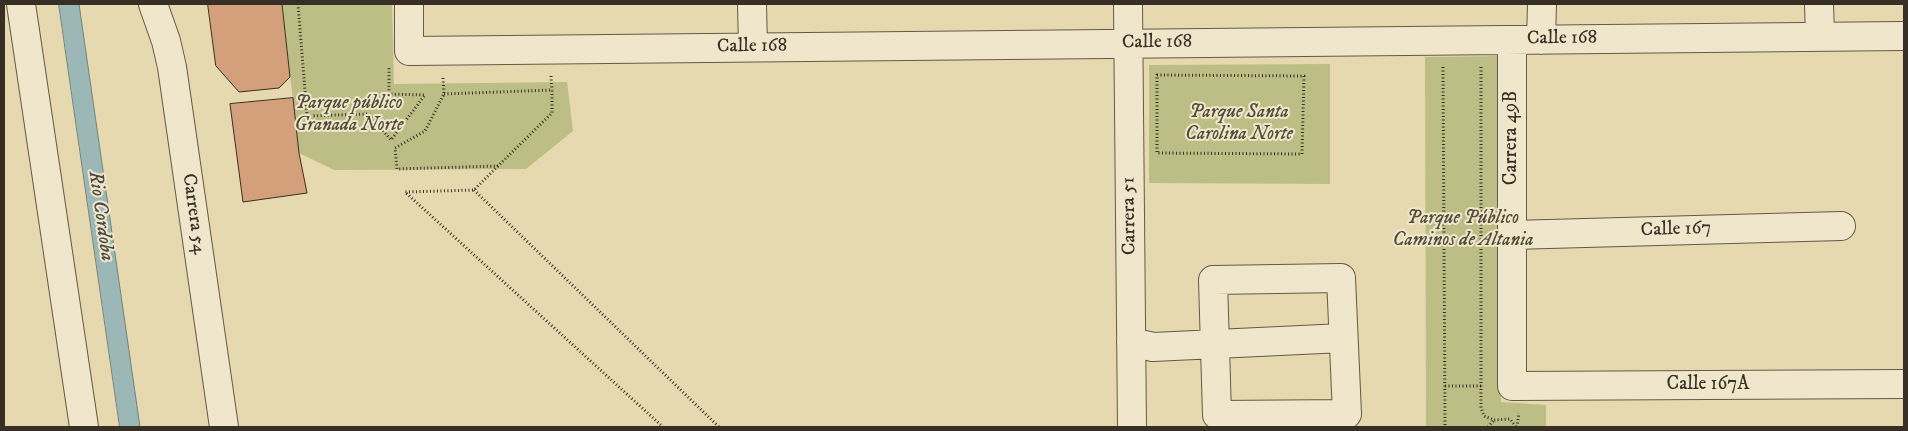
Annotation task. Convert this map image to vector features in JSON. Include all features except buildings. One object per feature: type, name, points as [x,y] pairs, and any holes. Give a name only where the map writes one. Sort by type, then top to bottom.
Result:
[{"type":"street","points":[[20,4],[84,427]]},
{"type":"street","name":"Carrera 54","points":[[153,4],[166,41],[172,67],[224,427]]},
{"type":"street","points":[[399,59],[409,4]]},
{"type":"street","points":[[752,4],[753,47]]},
{"type":"street","name":"Carrera 51","points":[[1128,4],[1132,427]]},
{"type":"street","points":[[1541,40],[1542,4]]},
{"type":"street","points":[[1819,4],[1820,36]]},
{"type":"street","name":"Calle 168","points":[[399,59],[753,47],[1904,36]]},
{"type":"street","name":"Carrera 49B","points":[[1512,40],[1512,386]]},
{"type":"street","name":"Calle 167","points":[[1512,235],[1841,226]]},
{"type":"street","points":[[1341,278],[1343,338],[1347,414],[1217,415],[1213,280],[1341,278]]},
{"type":"street","points":[[1131,342],[1153,347],[1343,338]]},
{"type":"street","name":"Calle 167A","points":[[1512,386],[1904,384]]},
{"type":"path","points":[[298,4],[307,116],[369,114],[391,140],[425,95],[389,94],[399,59]]},
{"type":"path","points":[[1445,427],[1443,67],[1452,67]]},
{"type":"path","points":[[1472,67],[1481,67],[1481,408],[1484,416],[1494,420],[1510,419],[1516,427]]},
{"type":"path","points":[[1157,75],[1304,76],[1302,154],[1157,153],[1157,75]]},
{"type":"path","points":[[498,166],[397,169],[395,148],[425,130],[444,94],[552,90],[552,113],[474,190],[405,192],[663,427]]},
{"type":"path","points":[[474,190],[718,427]]},
{"type":"path","points":[[1445,386],[1481,386]]},
{"type":"path","points":[[1488,427],[1494,420]]},
{"type":"path","points":[[1494,420],[1494,427]]},
{"type":"green space","name":"Parque público Granada Norte","points":[[282,4],[392,4],[394,84],[567,82],[573,131],[526,169],[334,170],[299,153]]},
{"type":"green space","name":"Parque Público Caminos de Altania","points":[[1500,56],[1501,402],[1546,405],[1546,427],[1426,427],[1425,57]]},
{"type":"green space","name":"Parque Santa Carolina Norte","points":[[1330,64],[1330,184],[1149,183],[1149,65]]},
{"type":"water","name":"Rio Cordoba","points":[[59,4],[79,4],[140,427],[120,427]]}]
